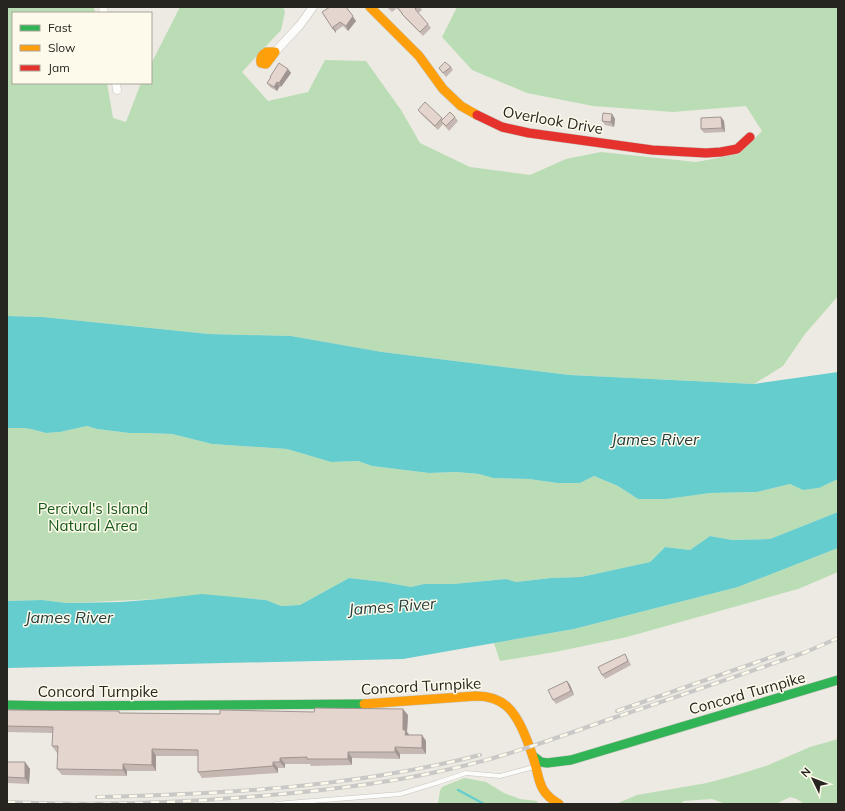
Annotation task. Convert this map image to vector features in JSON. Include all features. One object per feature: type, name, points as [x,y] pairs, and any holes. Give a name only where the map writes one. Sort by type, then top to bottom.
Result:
[{"type":"street","points":[[275,52],[300,25],[313,7]]},
{"type":"street","name":"Overlook Drive","points":[[370,7],[419,56],[443,89],[454,100],[474,114],[502,127],[530,133],[652,150],[706,154],[737,149],[750,137]]},
{"type":"street","name":"Concord Turnpike","points":[[7,705],[370,704],[476,696],[489,697],[500,701],[514,713],[533,756],[541,762],[547,763],[571,760],[838,680]]},
{"type":"street","points":[[533,756],[539,782],[546,794],[559,804]]},
{"type":"lane","points":[[275,804],[400,794],[466,773],[500,776],[536,766]]},
{"type":"green space","points":[[7,7],[94,7],[95,12],[12,12],[12,84],[107,84],[113,118],[126,122],[141,84],[152,84],[152,62],[180,7],[283,7],[285,12],[281,30],[242,72],[268,101],[308,92],[325,60],[366,61],[401,110],[420,143],[470,167],[530,175],[566,159],[601,152],[696,162],[739,154],[762,131],[746,106],[673,112],[593,106],[527,93],[472,70],[442,37],[457,7],[838,7],[838,296],[805,334],[783,366],[754,384],[570,375],[382,352],[291,336],[209,334],[43,317],[7,316]]},
{"type":"green space","name":"Percival's Island Natural Area","points":[[87,426],[97,429],[129,433],[172,434],[212,444],[287,449],[331,462],[358,461],[372,466],[429,473],[456,472],[479,474],[493,478],[529,479],[557,483],[580,483],[594,476],[618,486],[638,499],[667,499],[710,493],[757,492],[790,484],[803,490],[819,488],[838,479],[838,512],[770,539],[732,540],[710,536],[690,550],[665,547],[650,562],[581,577],[551,578],[516,582],[506,579],[453,584],[424,584],[411,587],[349,578],[300,605],[281,606],[266,600],[246,598],[159,599],[67,603],[42,600],[7,601],[7,428],[24,428],[46,433],[60,432]]},
{"type":"green space","points":[[838,548],[838,572],[798,589],[627,637],[555,652],[500,661],[494,643],[574,629],[738,587]]},
{"type":"green space","points":[[838,739],[838,804],[804,804],[797,799],[790,797],[776,804],[726,804],[712,799],[684,801],[680,804],[616,804],[637,795],[707,783],[740,774],[766,766],[810,747]]},
{"type":"green space","points":[[464,778],[486,782],[504,793],[520,799],[537,801],[538,804],[431,804],[438,803],[442,787]]},
{"type":"water","name":"James River","points":[[7,316],[43,317],[209,334],[291,336],[382,352],[570,375],[754,384],[838,372],[838,479],[819,488],[803,490],[790,484],[757,492],[710,493],[667,499],[638,499],[618,486],[594,476],[580,483],[557,483],[529,479],[493,478],[479,474],[456,472],[429,473],[372,466],[358,461],[331,462],[287,449],[212,444],[172,434],[129,433],[97,429],[87,426],[60,432],[46,433],[24,428],[7,428]]},
{"type":"water","name":"James River","points":[[838,512],[838,548],[738,587],[574,629],[403,659],[7,668],[7,601],[42,600],[67,603],[121,602],[202,594],[266,600],[281,606],[300,605],[349,578],[411,587],[424,584],[453,584],[506,579],[516,582],[551,578],[581,577],[650,562],[665,547],[690,550],[710,536],[732,540],[770,539]]},
{"type":"building","points":[[330,7],[346,7],[353,16],[346,26],[340,22],[333,27],[333,29],[322,12]]},
{"type":"building","points":[[397,7],[417,7],[415,9],[428,24],[420,32]]},
{"type":"building","points":[[445,62],[451,67],[443,73],[439,68]]},
{"type":"building","points":[[279,63],[288,69],[279,83],[277,82],[274,87],[267,83]]},
{"type":"building","points":[[425,102],[442,118],[435,126],[418,110]]},
{"type":"building","points":[[450,112],[455,117],[446,126],[441,121]]},
{"type":"building","points":[[603,113],[612,114],[611,122],[602,121]]},
{"type":"building","points":[[721,117],[722,128],[701,129],[701,118]]},
{"type":"building","points":[[625,654],[628,661],[602,675],[598,667]]},
{"type":"building","points":[[567,681],[571,691],[553,700],[548,690]]},
{"type":"building","points":[[315,708],[403,709],[403,730],[406,730],[405,735],[422,735],[422,748],[395,747],[395,752],[348,752],[348,759],[307,759],[307,757],[280,758],[280,762],[273,762],[273,766],[198,772],[198,750],[152,749],[152,765],[123,764],[123,770],[57,769],[58,746],[52,746],[53,727],[7,726],[7,710],[220,714],[220,710],[314,712]]},
{"type":"building","points":[[7,762],[25,762],[25,778],[7,777]]},
{"type":"waterway","points":[[458,790],[484,804]]},
{"type":"railway","points":[[7,802],[106,804],[205,800],[337,788],[424,775],[487,760],[527,748],[806,652],[838,638]]},
{"type":"railway","points":[[617,711],[783,653]]},
{"type":"railway","points":[[97,797],[194,794],[338,782],[386,775],[480,755]]},
{"type":"traffic: fast","points":[[533,756],[541,762],[547,763],[571,760],[838,680]]},
{"type":"traffic: fast","points":[[7,705],[364,704]]},
{"type":"traffic: slow","points":[[370,7],[419,56],[443,89],[461,106],[477,115]]},
{"type":"traffic: slow","points":[[267,52],[275,52],[266,64],[261,63],[262,56],[267,52]]},
{"type":"traffic: slow","points":[[364,704],[476,696],[485,697],[500,702],[512,711],[520,725],[534,760],[543,790],[559,804]]},
{"type":"traffic: jam","points":[[477,115],[502,127],[529,133],[652,150],[706,153],[721,152],[737,149],[750,137]]}]
